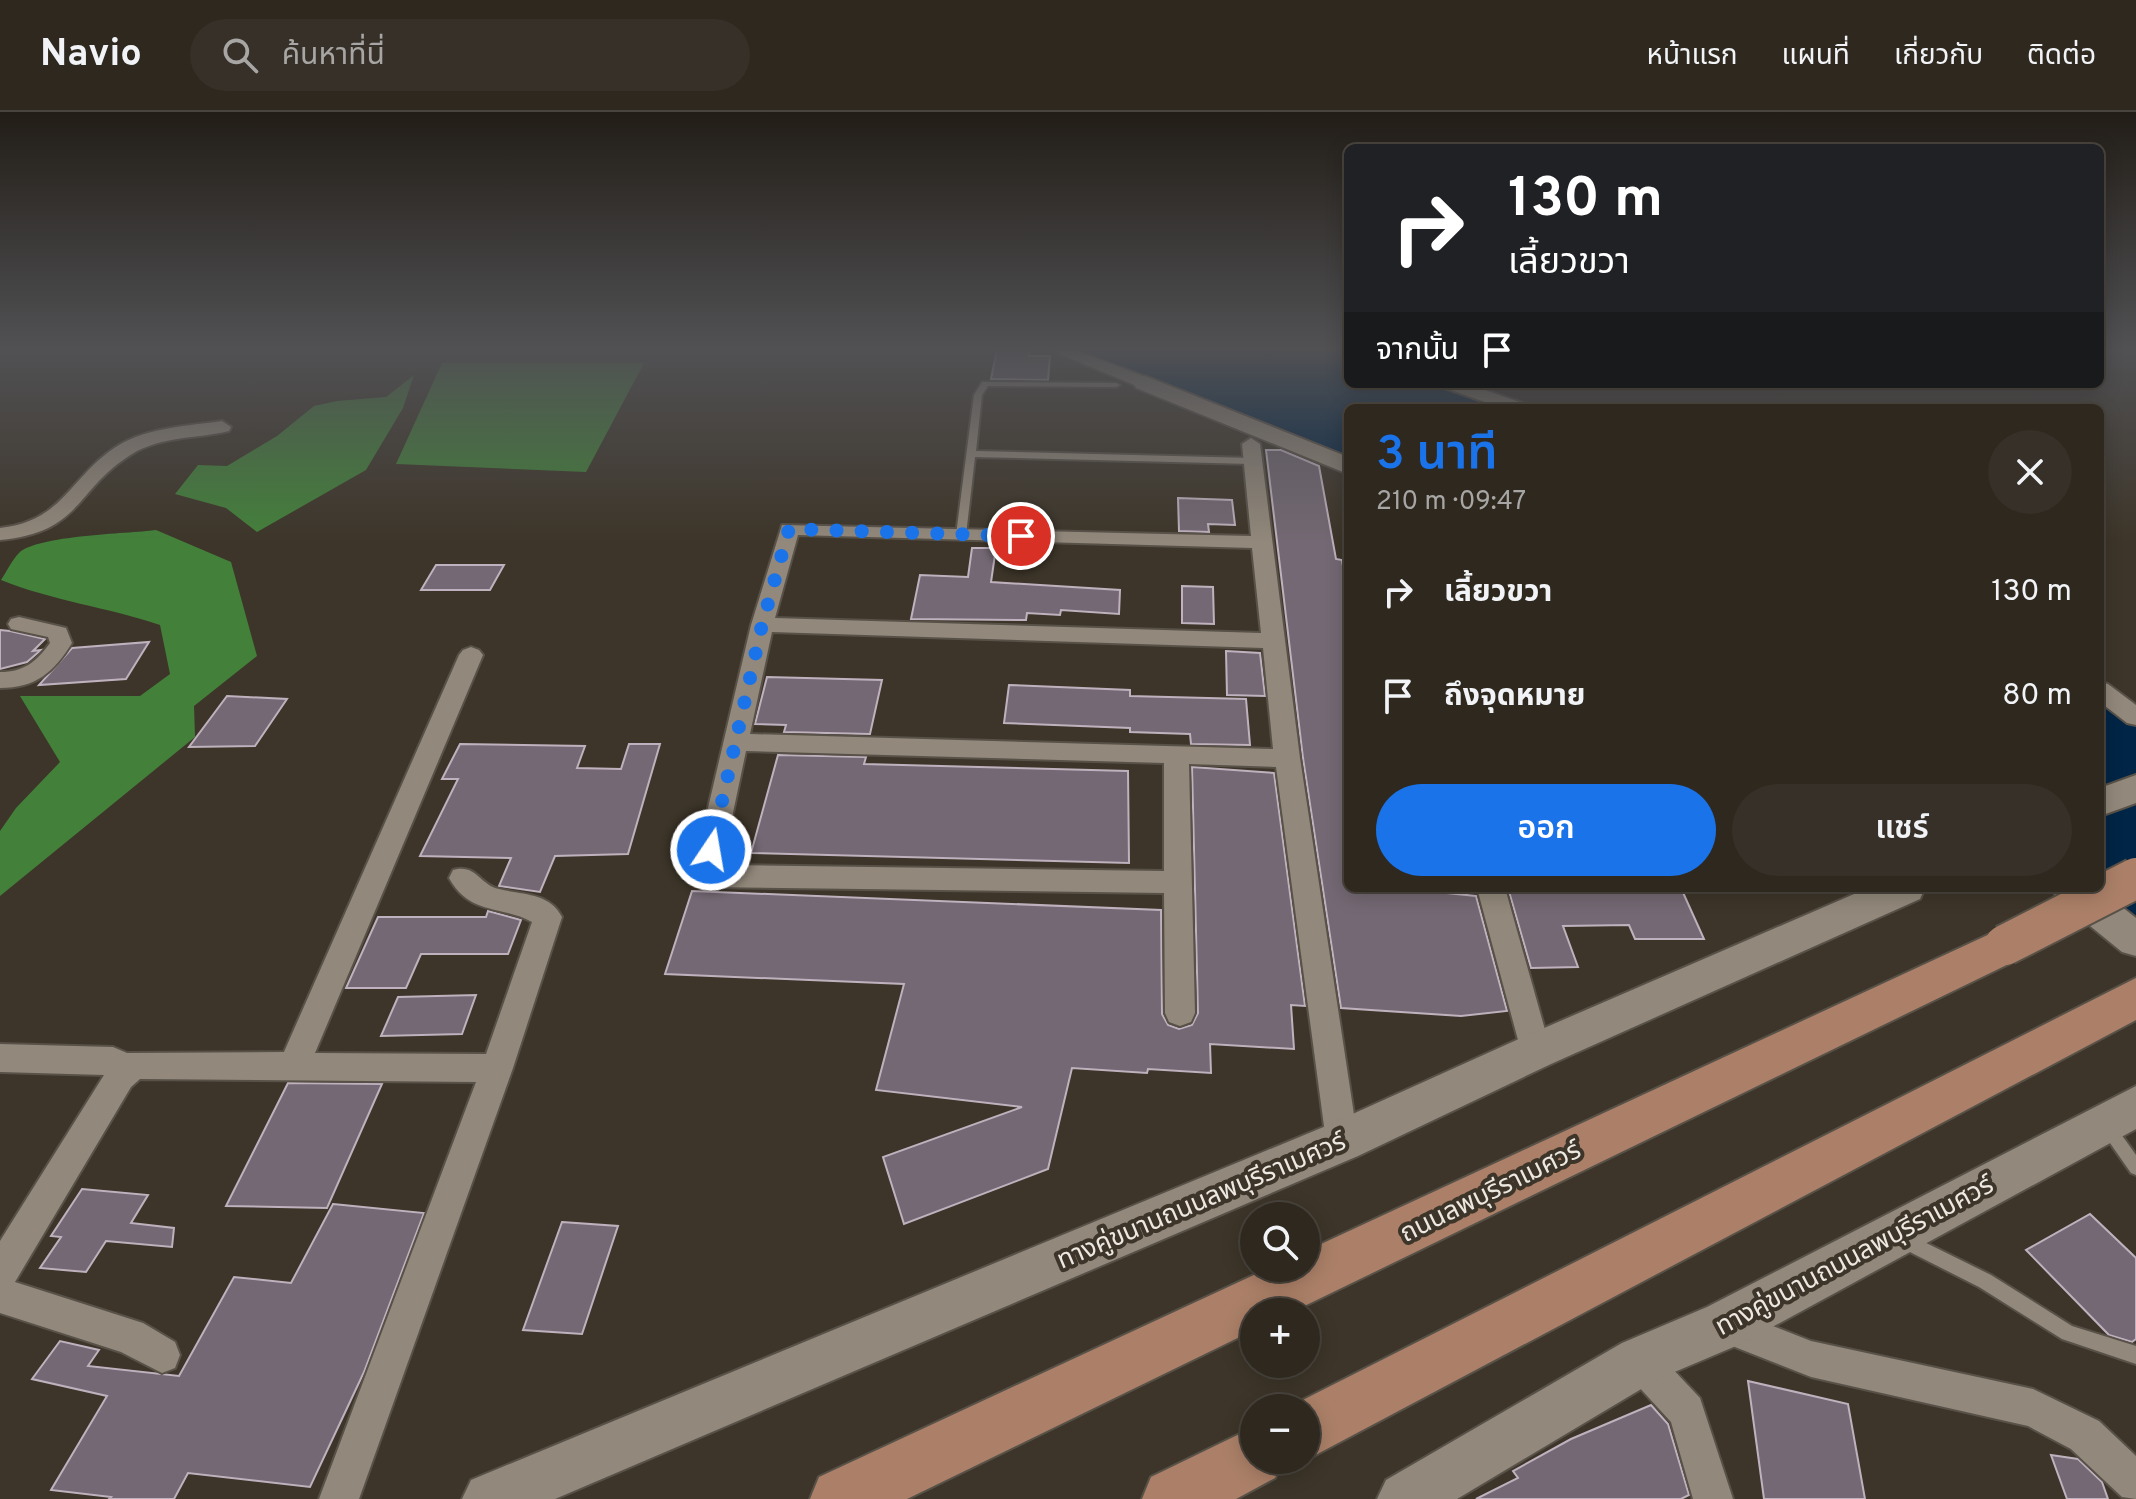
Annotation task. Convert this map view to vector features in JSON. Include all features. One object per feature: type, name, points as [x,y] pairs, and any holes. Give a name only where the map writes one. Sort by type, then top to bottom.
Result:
[{"type":"main road","points":[[1220,414],[1344,464]]},
{"type":"main road","points":[[2104,801],[2136,788]]},
{"type":"main road","name":"ถนนลพบุรีราเมศวร์","points":[[841,1499],[915,1484],[2136,878]]},
{"type":"main road","name":"ทางคู่ขนานถนนลพบุรีราเมศวร์","points":[[490,1499],[1342,1141],[1536,1051],[1897,892]]},
{"type":"main road","points":[[2076,892],[2136,940]]},
{"type":"main road","points":[[1320,1423],[2117,1008]]},
{"type":"main road","name":"ทางคู่ขนานถนนลพบุรีราเมศวร์","points":[[1405,1499],[1640,1361],[1725,1325],[2120,1114]]},
{"type":"main road","points":[[1173,1499],[1240,1464]]},
{"type":"street","points":[[0,534],[40,529],[121,452],[140,442],[222,427]]},
{"type":"street","points":[[1252,453],[1287,758],[1342,1141]]},
{"type":"street","points":[[71,502],[94,508]]},
{"type":"street","points":[[1178,882],[706,876],[762,625],[789,529],[1260,542]]},
{"type":"street","points":[[0,680],[13,681],[35,675],[51,660],[61,643],[58,633],[19,624]]},
{"type":"street","points":[[762,625],[1273,641]]},
{"type":"street","points":[[293,1067],[471,655]]},
{"type":"street","points":[[2104,693],[2136,717]]},
{"type":"street","points":[[735,742],[1287,758]]},
{"type":"street","points":[[1176,755],[1180,1013]]},
{"type":"street","points":[[339,1499],[497,1068],[548,917],[521,902],[490,900],[463,878]]},
{"type":"street","points":[[1492,892],[1536,1051]]},
{"type":"street","points":[[0,1058],[113,1061],[126,1071]]},
{"type":"street","points":[[0,1273],[126,1071],[133,1065],[497,1068]]},
{"type":"street","points":[[0,1295],[130,1336],[162,1355]]},
{"type":"street","points":[[1725,1325],[1811,1359],[2033,1408],[2085,1435],[2136,1483]]},
{"type":"street","points":[[1640,1361],[1687,1411],[1713,1499]]},
{"type":"lane","points":[[961,535],[976,414]]},
{"type":"lane","points":[[972,454],[1252,453]]},
{"type":"lane","points":[[2120,1114],[2136,1168]]},
{"type":"lane","points":[[1893,1235],[1985,1281],[2068,1333],[2136,1355]]},
{"type":"green space","points":[[304,414],[400,414],[366,470],[257,532],[226,508],[175,494],[198,465],[227,466],[277,436]]},
{"type":"green space","points":[[419,414],[617,414],[586,472],[396,464]]},
{"type":"green space","points":[[156,530],[231,562],[257,656],[194,706],[195,737],[0,896],[0,831],[16,808],[60,762],[20,696],[140,696],[170,674],[160,625],[1,580],[19,553],[44,542]]},
{"type":"water","points":[[1226,414],[1344,414],[1344,460]]},
{"type":"water","points":[[2104,695],[2136,717],[2136,924],[2104,892]]},
{"type":"building","points":[[1266,450],[1281,450],[1319,466],[1336,559],[1342,560],[1344,892],[1436,892],[1476,896],[1507,1011],[1461,1016],[1341,1008],[1303,758]]},
{"type":"building","points":[[1178,498],[1232,500],[1235,525],[1208,524],[1209,532],[1179,531]]},
{"type":"building","points":[[972,548],[996,548],[991,582],[1120,590],[1119,614],[1061,610],[1060,615],[1027,613],[1026,620],[911,619],[920,575],[968,577]]},
{"type":"building","points":[[436,565],[504,565],[490,590],[421,590]]},
{"type":"building","points":[[1182,586],[1213,587],[1214,624],[1182,623]]},
{"type":"building","points":[[0,630],[45,639],[33,651],[41,650],[27,662],[0,669]]},
{"type":"building","points":[[149,642],[126,679],[39,685],[72,648]]},
{"type":"building","points":[[1226,651],[1260,653],[1265,696],[1227,695]]},
{"type":"building","points":[[767,677],[882,680],[870,734],[784,732],[786,725],[755,724]]},
{"type":"building","points":[[1009,685],[1130,690],[1130,696],[1246,699],[1250,745],[1191,744],[1190,734],[1130,732],[1130,728],[1004,723]]},
{"type":"building","points":[[227,696],[287,699],[255,746],[189,747]]},
{"type":"building","points":[[460,744],[585,746],[577,768],[621,769],[629,744],[660,744],[628,854],[555,856],[540,892],[499,886],[511,858],[420,856],[458,779],[442,779]]},
{"type":"building","points":[[778,755],[866,757],[864,764],[1128,771],[1129,863],[751,853]]},
{"type":"building","points":[[1192,767],[1274,773],[1305,1006],[1291,1005],[1294,1049],[1210,1044],[1211,1073],[1072,1068],[1048,1169],[904,1224],[883,1157],[1022,1107],[876,1090],[904,984],[665,974],[692,891],[1161,910],[1162,1014],[1168,1025],[1179,1029],[1192,1025],[1198,1013]]},
{"type":"building","points":[[1509,892],[1683,892],[1704,939],[1635,939],[1629,925],[1563,926],[1578,967],[1531,968]]},
{"type":"building","points":[[488,911],[521,920],[508,954],[421,954],[406,988],[346,988],[378,917],[486,917]]},
{"type":"building","points":[[476,995],[462,1034],[381,1036],[398,997]]},
{"type":"building","points":[[288,1083],[382,1084],[327,1208],[226,1206]]},
{"type":"building","points":[[82,1189],[148,1195],[131,1223],[174,1228],[172,1247],[106,1241],[86,1272],[40,1268],[61,1237],[51,1236]]},
{"type":"building","points":[[333,1204],[424,1213],[364,1372],[310,1487],[188,1473],[174,1499],[109,1499],[111,1497],[51,1490],[107,1396],[32,1379],[60,1341],[99,1350],[88,1366],[179,1376],[234,1277],[291,1283]]},
{"type":"building","points":[[2090,1214],[2136,1258],[2136,1339],[2132,1342],[2109,1335],[2026,1250]]},
{"type":"building","points":[[562,1222],[618,1226],[582,1334],[523,1330]]},
{"type":"building","points":[[1748,1381],[1848,1404],[1865,1499],[1764,1499]]},
{"type":"building","points":[[1651,1405],[1668,1424],[1689,1495],[1681,1499],[1476,1499],[1518,1478],[1513,1471],[1571,1439]]},
{"type":"building","points":[[2051,1455],[2078,1459],[2102,1482],[2108,1499],[2067,1499]]},
{"type":"route","points":[[711,850],[762,625],[789,529],[1021,536]]}]
